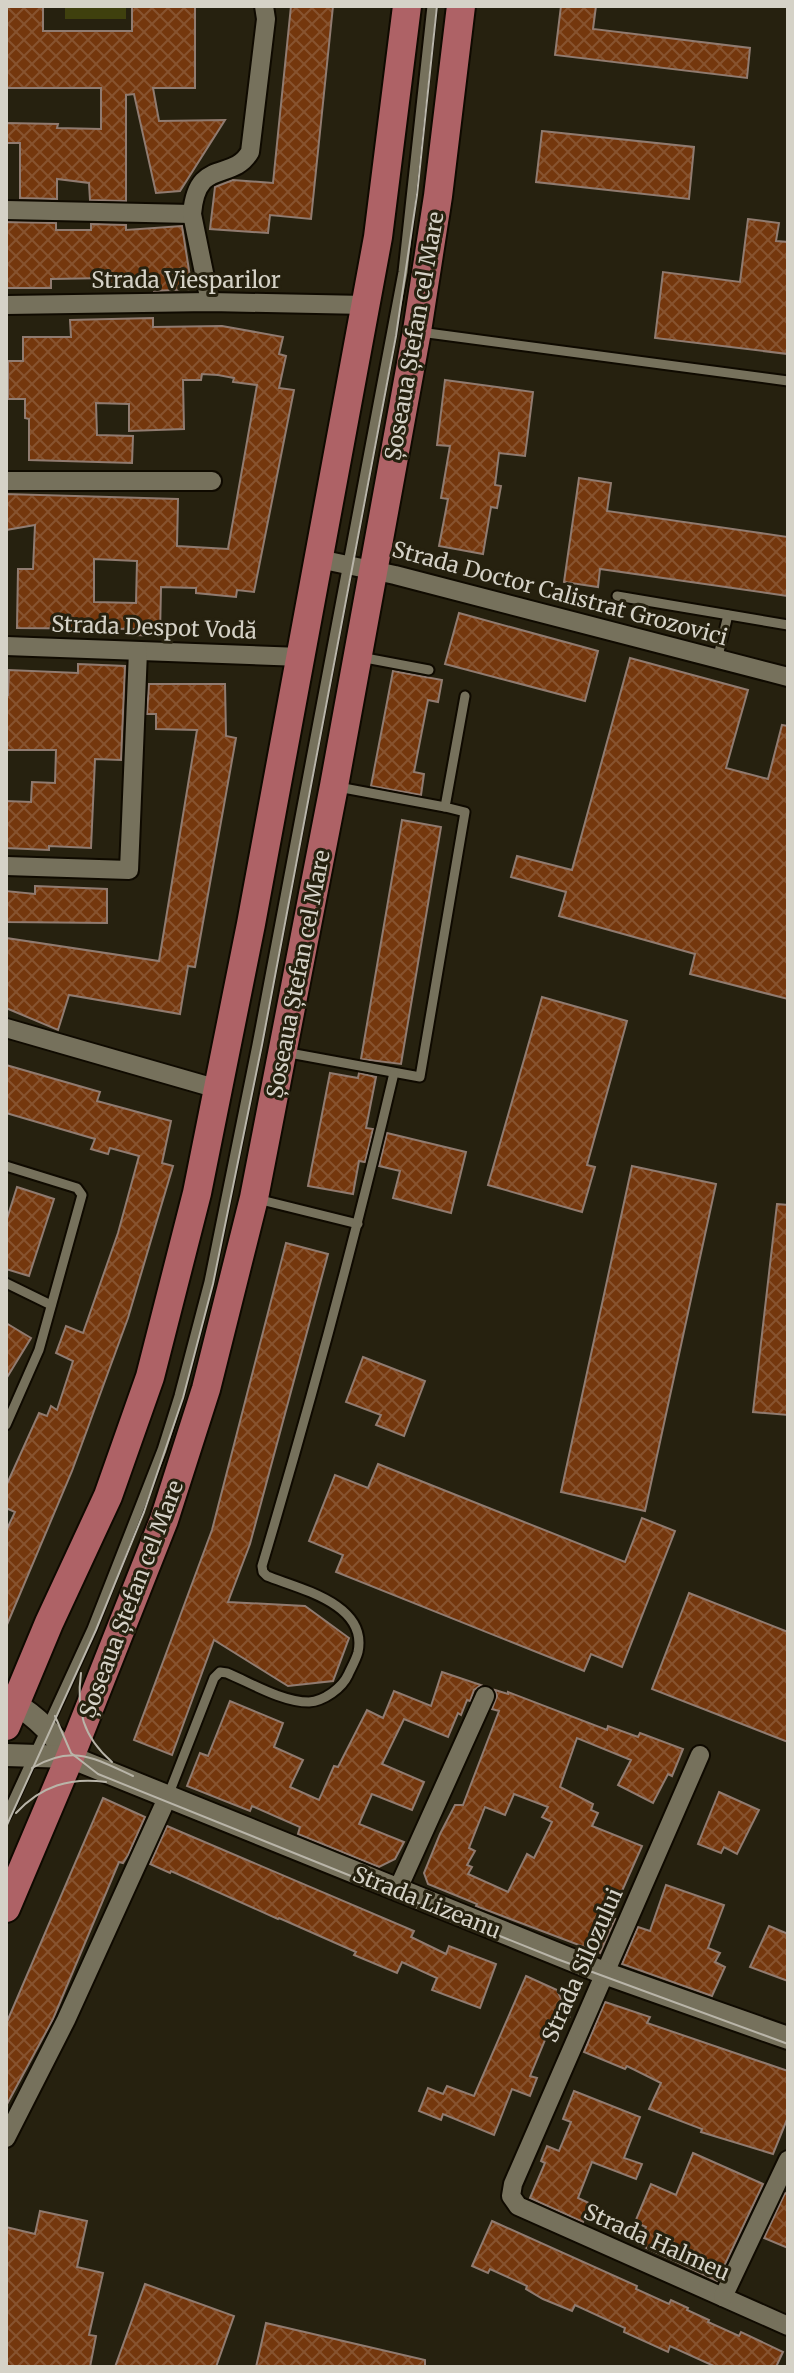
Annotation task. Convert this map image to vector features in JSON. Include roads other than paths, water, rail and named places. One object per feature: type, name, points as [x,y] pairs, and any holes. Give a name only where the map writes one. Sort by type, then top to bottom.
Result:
[{"type":"main road","points":[[9,1710],[108,1496],[150,1377],[182,1259],[218,1089],[366,305],[392,148],[407,6]]},
{"type":"main road","name":"Șoseaua Ștefan cel Mare","points":[[6,1908],[70,1757],[186,1457],[254,1198],[356,657],[360,567],[417,331],[438,196],[461,6]]},
{"type":"street","points":[[210,302],[192,214],[198,188],[206,177],[245,160],[250,152],[264,33],[264,6]]},
{"type":"street","points":[[6,210],[192,214]]},
{"type":"street","name":"Strada Viesparilor","points":[[6,305],[210,302],[366,305]]},
{"type":"street","points":[[6,481],[212,481]]},
{"type":"street","name":"Strada Doctor Calistrat Grozovici","points":[[319,559],[788,677]]},
{"type":"street","name":"Strada Despot Vodă","points":[[6,646],[301,657]]},
{"type":"street","points":[[6,866],[129,870],[138,651]]},
{"type":"street","points":[[6,1028],[218,1089]]},
{"type":"street","points":[[397,1891],[485,1696]]},
{"type":"street","points":[[9,1710],[45,1729],[70,1757]]},
{"type":"street","points":[[6,1755],[70,1757]]},
{"type":"street","name":"Strada Silozului","points":[[511,2196],[513,2184],[700,1755]]},
{"type":"street","name":"Strada Lizeanu","points":[[70,1757],[604,1973],[788,2038]]},
{"type":"street","points":[[6,2138],[66,2020],[168,1796]]},
{"type":"street","points":[[723,2297],[788,2160]]},
{"type":"street","name":"Strada Halmeu","points":[[511,2196],[518,2206],[788,2326]]},
{"type":"lane","name":"Șoseaua Ștefan cel Mare","points":[[6,1816],[109,1587],[162,1450],[209,1282],[360,567],[403,272],[432,6]]},
{"type":"lane","points":[[417,331],[788,381]]},
{"type":"lane","points":[[617,596],[788,625]]},
{"type":"lane","points":[[717,660],[728,615]]},
{"type":"lane","points":[[356,657],[429,670]]},
{"type":"lane","points":[[445,807],[465,696]]},
{"type":"lane","points":[[282,1052],[420,1077],[465,812],[334,786]]},
{"type":"lane","points":[[168,1796],[214,1678],[220,1672],[291,1700],[310,1702],[335,1691],[345,1681],[357,1652],[358,1635],[351,1619],[341,1609],[267,1576],[262,1566],[307,1415],[394,1073]]},
{"type":"lane","points":[[6,1166],[77,1188],[82,1195],[28,1380],[6,1425]]},
{"type":"lane","points":[[254,1198],[358,1224]]},
{"type":"lane","points":[[6,1283],[51,1305]]},
{"type":"tram line","points":[[6,1827],[96,1630],[144,1512],[183,1398],[213,1284],[262,1045],[396,336],[417,195],[437,6]]},
{"type":"tram line","points":[[81,1673],[80,1699],[84,1722],[94,1743],[112,1762]]},
{"type":"tram line","points":[[55,1716],[71,1753],[98,1774],[557,1959],[788,2044]]},
{"type":"tram line","points":[[32,1768],[72,1755],[95,1759],[133,1776]]},
{"type":"tram line","points":[[16,1813],[46,1790],[68,1782],[106,1782]]}]
